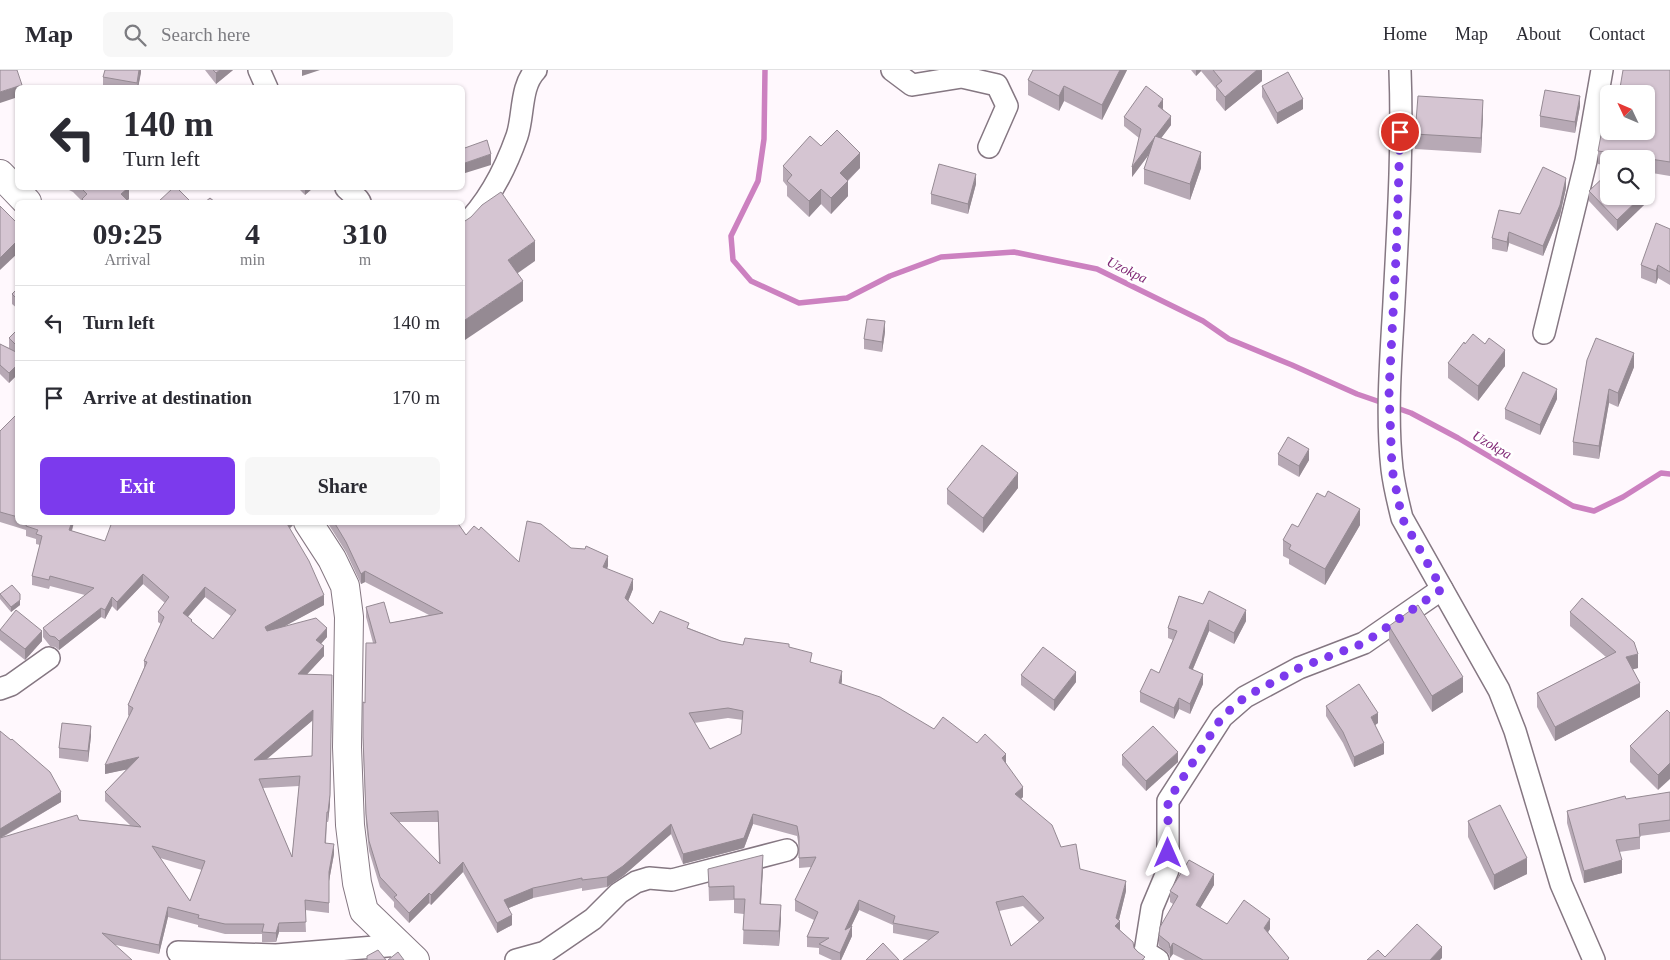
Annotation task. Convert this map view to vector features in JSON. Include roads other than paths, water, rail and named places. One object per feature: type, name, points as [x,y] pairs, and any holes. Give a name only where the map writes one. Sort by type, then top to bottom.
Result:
[{"type":"main road","points":[[0,174],[15,189]]},
{"type":"main road","points":[[16,190],[26,200]]},
{"type":"main road","points":[[310,525],[332,559],[345,586],[349,617],[347,747],[350,826],[364,911],[407,952]]},
{"type":"street","points":[[258,70],[266,85]]},
{"type":"street","points":[[465,225],[477,213],[502,173],[517,134],[529,77],[536,70]]},
{"type":"street","points":[[892,70],[912,85],[962,77],[997,85],[1006,106],[989,147]]},
{"type":"street","points":[[1400,70],[1397,238],[1389,391],[1392,469],[1402,518],[1499,690],[1515,731],[1561,884],[1594,960]]},
{"type":"street","points":[[1544,333],[1586,161],[1602,70]]},
{"type":"street","points":[[348,190],[358,200]]},
{"type":"street","points":[[1158,960],[1145,952],[1152,908],[1168,870],[1168,801],[1222,717],[1245,697],[1299,668],[1364,643],[1442,589]]},
{"type":"street","points":[[0,689],[11,685],[50,658]]},
{"type":"street","points":[[516,960],[545,952],[592,919],[619,893],[636,882],[649,878],[672,880],[787,850]]},
{"type":"street","points":[[178,952],[276,955],[407,952]]},
{"type":"waterway","name":"Uzokpa","points":[[765,70],[764,139],[758,181],[731,236],[733,260],[751,281],[799,303],[847,298],[890,276],[941,257],[1014,252],[1097,269],[1203,321],[1229,339],[1357,394],[1386,404]]},
{"type":"waterway","name":"Uzokpa","points":[[1394,407],[1411,413],[1458,438],[1573,506],[1594,511],[1623,497],[1661,473],[1670,474]]}]
